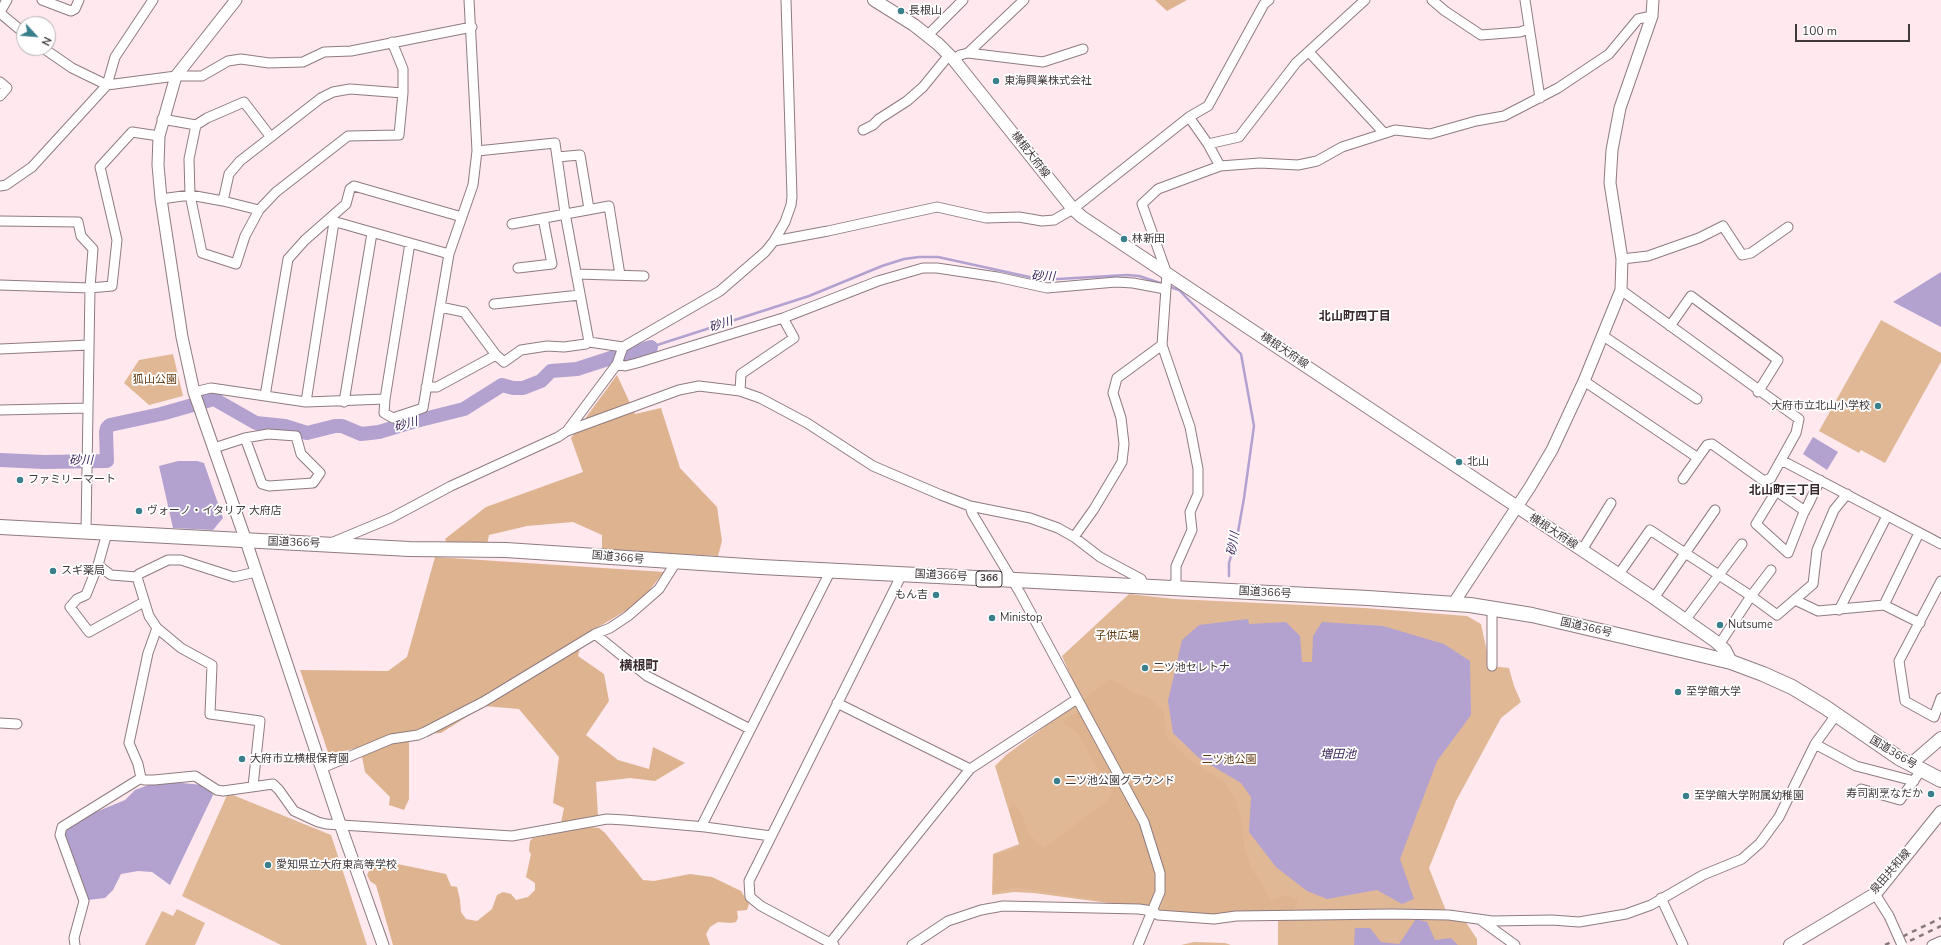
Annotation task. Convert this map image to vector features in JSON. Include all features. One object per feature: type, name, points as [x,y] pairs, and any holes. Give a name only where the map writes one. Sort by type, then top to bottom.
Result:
[{"type":"highway","name":"国道366号","points":[[0,527],[409,549],[506,550],[676,562],[1171,588],[1453,604],[1492,608],[1532,615],[1731,662],[1763,674],[1792,687],[1915,772],[1941,780]]},
{"type":"main road","name":"横根大府線","points":[[874,0],[928,35],[951,58],[1073,209],[1082,217],[1517,508],[1619,574],[1686,620],[1719,645],[1725,650],[1731,662]]},
{"type":"main road","points":[[1915,772],[1941,738]]},
{"type":"main road","name":"泉田共和線","points":[[1790,945],[1875,894],[1941,812]]},
{"type":"street","points":[[7,0],[0,12],[16,26]]},
{"type":"street","points":[[42,0],[71,11],[75,9],[79,0]]},
{"type":"street","points":[[0,186],[6,185],[32,167],[107,85],[115,57],[152,0]]},
{"type":"street","points":[[236,0],[176,76],[162,119],[159,136],[158,165],[161,199],[182,337],[195,394],[246,541],[340,824],[383,945]]},
{"type":"street","points":[[410,243],[385,399],[384,413],[392,418],[423,408],[449,254],[472,185],[477,151],[470,0]]},
{"type":"street","points":[[440,307],[464,312],[496,355],[504,362],[521,350],[546,346],[586,344],[589,342],[623,347],[720,291],[765,252],[774,241],[785,222],[792,197],[786,0]]},
{"type":"street","points":[[928,35],[963,0]]},
{"type":"street","points":[[968,53],[1024,0]]},
{"type":"street","points":[[1208,144],[1239,137],[1296,63],[1365,0]]},
{"type":"street","points":[[1432,0],[1445,11],[1481,35],[1520,32],[1529,29]]},
{"type":"street","points":[[1525,0],[1540,98]]},
{"type":"street","points":[[1453,604],[1517,508],[1552,450],[1584,381],[1621,290],[1622,259],[1611,194],[1614,136],[1620,108],[1652,16],[1653,0]]},
{"type":"street","points":[[774,241],[828,232],[937,207],[986,218],[1019,217],[1042,221],[1054,220],[1073,209],[1189,116],[1208,106],[1263,1]]},
{"type":"street","points":[[1171,588],[1176,581],[1176,566],[1192,530],[1190,512],[1198,494],[1198,469],[1190,427],[1162,345],[1167,274],[1142,204],[1158,189],[1220,166],[1260,163],[1298,165],[1316,161],[1342,147],[1395,130],[1430,134],[1476,121],[1504,116],[1558,88],[1609,54],[1638,19],[1652,16]]},
{"type":"street","points":[[55,56],[72,68],[107,85],[176,76],[202,76],[228,61],[241,59],[269,62],[303,62],[324,52],[351,51],[472,27]]},
{"type":"street","points":[[196,125],[189,159],[190,195],[202,253],[236,264],[245,236],[259,210],[276,192],[348,136],[399,135],[403,92],[403,69],[392,42]]},
{"type":"street","points":[[863,130],[873,125],[879,118],[907,101],[951,58],[968,53],[1043,62],[1083,49]]},
{"type":"street","points":[[1309,52],[1384,133]]},
{"type":"street","points":[[0,82],[7,88],[0,96]]},
{"type":"street","points":[[223,201],[230,174],[240,161],[270,136],[321,98],[333,92],[350,89],[403,92]]},
{"type":"street","points":[[162,119],[196,125],[207,118],[244,102],[270,136]]},
{"type":"street","points":[[1189,116],[1208,144],[1220,166]]},
{"type":"street","points":[[0,285],[90,288],[112,286],[117,240],[100,167],[132,132],[159,136]]},
{"type":"street","points":[[477,151],[556,143],[565,213],[589,342]]},
{"type":"street","points":[[557,157],[580,155],[589,209]]},
{"type":"street","points":[[265,396],[288,259],[330,221],[346,204],[350,189],[354,186],[462,217]]},
{"type":"street","points":[[161,199],[190,195],[259,210]]},
{"type":"street","points":[[512,224],[608,206],[620,275]]},
{"type":"street","points":[[518,268],[552,264],[543,218]]},
{"type":"street","points":[[0,221],[78,222],[81,236],[93,249],[90,288],[86,531]]},
{"type":"street","points":[[330,221],[449,254]]},
{"type":"street","points":[[306,402],[330,221]]},
{"type":"street","points":[[1622,259],[1648,256],[1699,238],[1723,226],[1742,255],[1751,253],[1788,227]]},
{"type":"street","points":[[344,402],[372,233]]},
{"type":"street","points":[[618,362],[625,366],[637,363],[783,318],[878,281],[923,268],[937,268],[997,277],[1047,288],[1080,287],[1116,282],[1133,283],[1165,289]]},
{"type":"street","points":[[576,274],[644,276]]},
{"type":"street","points":[[1621,290],[1758,392],[1799,419],[1796,434],[1771,478],[1764,481],[1712,444],[1707,445],[1683,479]]},
{"type":"street","points":[[494,304],[580,295]]},
{"type":"street","points":[[1670,326],[1691,296],[1778,360],[1758,392]]},
{"type":"street","points":[[740,391],[741,374],[794,338],[783,318]]},
{"type":"street","points":[[1602,335],[1697,399]]},
{"type":"street","points":[[0,348],[89,345]]},
{"type":"street","points":[[1074,537],[1094,509],[1122,462],[1124,444],[1120,418],[1113,393],[1117,378],[1162,345]]},
{"type":"street","points":[[567,431],[618,362],[623,347]]},
{"type":"street","points":[[426,387],[437,387],[496,355]]},
{"type":"street","points":[[1584,381],[1698,458]]},
{"type":"street","points":[[327,544],[391,518],[452,486],[558,437],[567,431],[679,390],[699,386],[740,391],[773,404],[873,466],[913,484],[970,506],[1030,518],[1058,528],[1074,537],[1100,556],[1141,579],[1145,587]]},
{"type":"street","points":[[195,394],[211,388],[306,402],[344,402],[385,399]]},
{"type":"street","points":[[0,410],[88,408]]},
{"type":"street","points":[[214,448],[245,438],[268,434],[296,436],[301,454],[320,473],[313,483],[269,486],[262,484],[245,438]]},
{"type":"street","points":[[1781,460],[1941,544]]},
{"type":"street","points":[[1805,511],[1779,493],[1775,493],[1756,524],[1788,553],[1805,511],[1820,480]]},
{"type":"street","points":[[1619,574],[1650,530],[1751,596],[1777,615],[1813,584],[1818,550],[1834,510],[1847,494]]},
{"type":"street","points":[[1582,550],[1611,503]]},
{"type":"street","points":[[970,506],[972,513],[1010,580],[1020,593],[1144,822],[1160,873],[1160,892],[1138,945]]},
{"type":"street","points":[[1654,598],[1715,510]]},
{"type":"street","points":[[1839,610],[1887,516]]},
{"type":"street","points":[[107,533],[98,565],[86,595],[77,600],[70,607],[89,632],[144,602]]},
{"type":"street","points":[[1884,605],[1919,533]]},
{"type":"street","points":[[1686,620],[1720,576],[1742,544]]},
{"type":"street","points":[[98,565],[111,575],[137,577],[139,574],[168,560],[181,560],[234,577],[256,572]]},
{"type":"street","points":[[322,768],[391,739],[418,735],[483,702],[595,634],[610,628],[642,605],[659,589],[676,562]]},
{"type":"street","points":[[705,827],[703,823],[831,570]]},
{"type":"street","points":[[1719,645],[1751,596],[1771,570]]},
{"type":"street","points":[[902,574],[749,882],[750,897],[761,906],[832,944],[970,769],[1077,699]]},
{"type":"street","points":[[137,577],[149,616],[157,628],[181,648],[212,665],[210,714],[260,721],[253,786]]},
{"type":"street","points":[[1941,581],[1937,600],[1920,623],[1899,661],[1905,701],[1934,717],[1941,698]]},
{"type":"street","points":[[1794,600],[1818,610],[1839,610],[1884,605],[1920,623]]},
{"type":"street","points":[[1492,608],[1492,666]]},
{"type":"street","points":[[141,778],[138,764],[128,745],[148,653],[157,628]]},
{"type":"street","points":[[595,634],[647,676],[750,729]]},
{"type":"street","points":[[837,704],[970,769]]},
{"type":"street","points":[[912,945],[948,921],[981,910],[1003,906],[1132,909],[1152,911],[1158,915],[1214,919],[1236,916],[1392,914],[1449,915],[1492,921],[1552,920],[1579,922],[1626,914],[1651,905],[1702,875],[1742,859],[1760,843],[1779,817],[1815,744],[1836,716]]},
{"type":"street","points":[[0,723],[17,724]]},
{"type":"street","points":[[1815,744],[1856,766],[1915,772],[1900,800],[1861,789]]},
{"type":"street","points":[[141,778],[144,780],[154,780],[195,776],[218,790],[273,784],[294,811],[318,822],[512,836],[607,819],[705,827],[771,836]]},
{"type":"street","points":[[75,945],[74,938],[84,902],[60,835],[62,827],[141,778]]},
{"type":"street","points":[[1875,894],[1889,916],[1902,945]]},
{"type":"street","points":[[1662,898],[1682,945]]},
{"type":"street","points":[[1479,918],[1515,945]]},
{"type":"street","points":[[1932,945],[1941,941]]},
{"type":"green space","points":[[1881,320],[1941,353],[1941,362],[1885,463],[1861,450],[1859,453],[1819,431]]},
{"type":"green space","name":"狐山公園","points":[[173,354],[183,396],[149,405],[124,383],[139,360]]},
{"type":"green space","name":"二ツ池公園","points":[[1129,594],[1175,599],[1365,608],[1467,616],[1481,624],[1490,666],[1509,668],[1514,686],[1521,702],[1501,718],[1456,801],[1429,868],[1446,911],[1465,921],[1477,939],[1477,945],[1278,945],[1278,921],[1160,916],[1158,907],[1145,908],[1034,893],[1014,892],[992,895],[993,854],[1019,844],[995,766],[1006,755],[1081,700],[1062,656]]},
{"type":"green space","name":"愛知県立大府東高等学校","points":[[228,793],[331,835],[367,945],[281,945],[182,896]]},
{"type":"green space","points":[[177,909],[205,923],[195,945],[145,945],[162,911],[173,916]]},
{"type":"green space","points":[[1194,942],[1225,943],[1231,945],[1181,945]]},
{"type":"shaded area","points":[[1155,0],[1187,0],[1167,11]]},
{"type":"shaded area","points":[[617,375],[635,414],[661,408],[680,468],[717,507],[722,541],[718,556],[602,550],[602,535],[573,522],[527,526],[489,535],[487,545],[447,543],[445,539],[486,507],[583,472],[571,438]]},
{"type":"shaded area","points":[[435,557],[664,572],[639,603],[583,636],[578,656],[604,674],[609,701],[586,735],[618,760],[649,769],[653,747],[685,763],[655,781],[630,778],[596,782],[598,816],[561,823],[564,808],[553,803],[559,757],[519,709],[484,706],[441,733],[409,734],[409,799],[404,810],[389,805],[390,797],[365,772],[360,747],[329,755],[300,670],[388,671],[407,657]]},
{"type":"shaded area","points":[[1110,679],[1136,694],[1149,698],[1163,711],[1167,738],[1191,761],[1222,780],[1236,801],[1242,822],[1244,846],[1251,868],[1271,900],[1285,895],[1299,900],[1290,913],[1214,916],[1162,912],[1165,892],[1162,862],[1151,828],[1082,701]]},
{"type":"shaded area","points":[[1080,712],[1140,825],[1156,888],[1152,900],[1148,906],[1137,906],[1015,887],[993,893],[994,856],[1020,846],[1009,810],[1013,804],[1021,812],[1027,831],[1038,844],[1045,848],[1108,800],[1112,792],[1077,732],[1064,723],[1066,718]]},
{"type":"shaded area","points":[[589,827],[599,828],[605,833],[643,880],[654,881],[690,874],[712,877],[741,891],[749,904],[747,910],[737,911],[738,918],[736,922],[718,922],[710,927],[706,934],[710,945],[393,945],[376,885],[370,881],[367,875],[371,867],[378,860],[446,874],[451,886],[457,887],[461,912],[466,919],[477,921],[492,909],[497,895],[503,892],[511,894],[516,900],[528,897],[535,890],[535,883],[526,877],[531,854],[529,851],[530,841],[533,838]]},
{"type":"water","points":[[1941,272],[1941,327],[1893,302]]},
{"type":"water","points":[[1813,437],[1838,452],[1827,470],[1803,454]]},
{"type":"water","points":[[178,461],[197,461],[204,463],[223,518],[213,530],[173,528],[159,466]]},
{"type":"water","name":"増田池","points":[[1248,619],[1249,624],[1286,622],[1300,636],[1302,662],[1312,662],[1313,636],[1322,622],[1383,626],[1444,644],[1470,661],[1471,715],[1437,761],[1400,859],[1414,899],[1402,904],[1377,890],[1327,899],[1307,891],[1276,867],[1249,832],[1251,797],[1241,783],[1199,758],[1173,733],[1168,701],[1182,640],[1199,625]]},
{"type":"water","points":[[179,781],[182,783],[203,785],[212,791],[213,795],[170,885],[152,872],[138,871],[121,874],[113,890],[105,898],[88,900],[65,834],[67,828],[91,814],[125,800],[135,790],[154,783]]},
{"type":"water","points":[[1416,919],[1427,922],[1435,940],[1451,938],[1458,945],[1354,945],[1355,928],[1370,928],[1381,942],[1399,944]]},
{"type":"waterway","name":"砂川","points":[[651,347],[809,296],[882,266],[904,259],[919,257],[938,257],[1034,278],[1058,279],[1127,275],[1139,276],[1163,284]]},
{"type":"waterway","name":"砂川","points":[[1167,286],[1179,290],[1241,354],[1254,426],[1238,532],[1229,563],[1229,576]]},
{"type":"waterway","name":"砂川","points":[[0,460],[44,462],[107,461],[106,432],[110,425],[161,414],[214,399],[256,423],[285,426],[307,433],[335,426],[342,426],[361,434],[379,432],[464,409],[502,385],[513,388],[523,388],[541,381],[551,371],[577,369],[651,347]]},
{"type":"railway","points":[[1885,945],[1941,918]]},
{"type":"railway","points":[[1901,945],[1941,926]]},
{"type":"place","name":"長根山","points":[[901,11]]},
{"type":"place","name":"東海興業株式会社","points":[[996,81]]},
{"type":"place","name":"林新田","points":[[1124,239]]},
{"type":"place","name":"大府市立北山小学校","points":[[1878,406]]},
{"type":"place","name":"北山","points":[[1459,462]]},
{"type":"place","name":"ファミリーマート","points":[[20,480]]},
{"type":"place","name":"ヴォーノ・イタリア 大府店","points":[[139,511]]},
{"type":"place","name":"スギ薬局","points":[[53,571]]},
{"type":"place","name":"もん吉","points":[[936,595]]},
{"type":"place","name":"Ministop","points":[[992,618]]},
{"type":"place","name":"Nutsume","points":[[1720,625]]},
{"type":"place","name":"二ツ池セレトナ","points":[[1145,668]]},
{"type":"place","name":"至学館大学","points":[[1678,692]]},
{"type":"place","name":"大府市立横根保育園","points":[[242,759]]},
{"type":"place","name":"二ツ池公園グラウンド","points":[[1057,781]]},
{"type":"place","name":"寿司割烹なだか","points":[[1931,794]]},
{"type":"place","name":"至学館大学附属幼稚園","points":[[1686,796]]},
{"type":"place","name":"愛知県立大府東高等学校","points":[[268,865]]},
{"type":"district","name":"北山町四丁目","points":[[1355,317]]},
{"type":"district","name":"北山町三丁目","points":[[1785,491]]},
{"type":"district","name":"横根町","points":[[639,667]]},
{"type":"park label","name":"子供広場","points":[[1117,636]]}]
